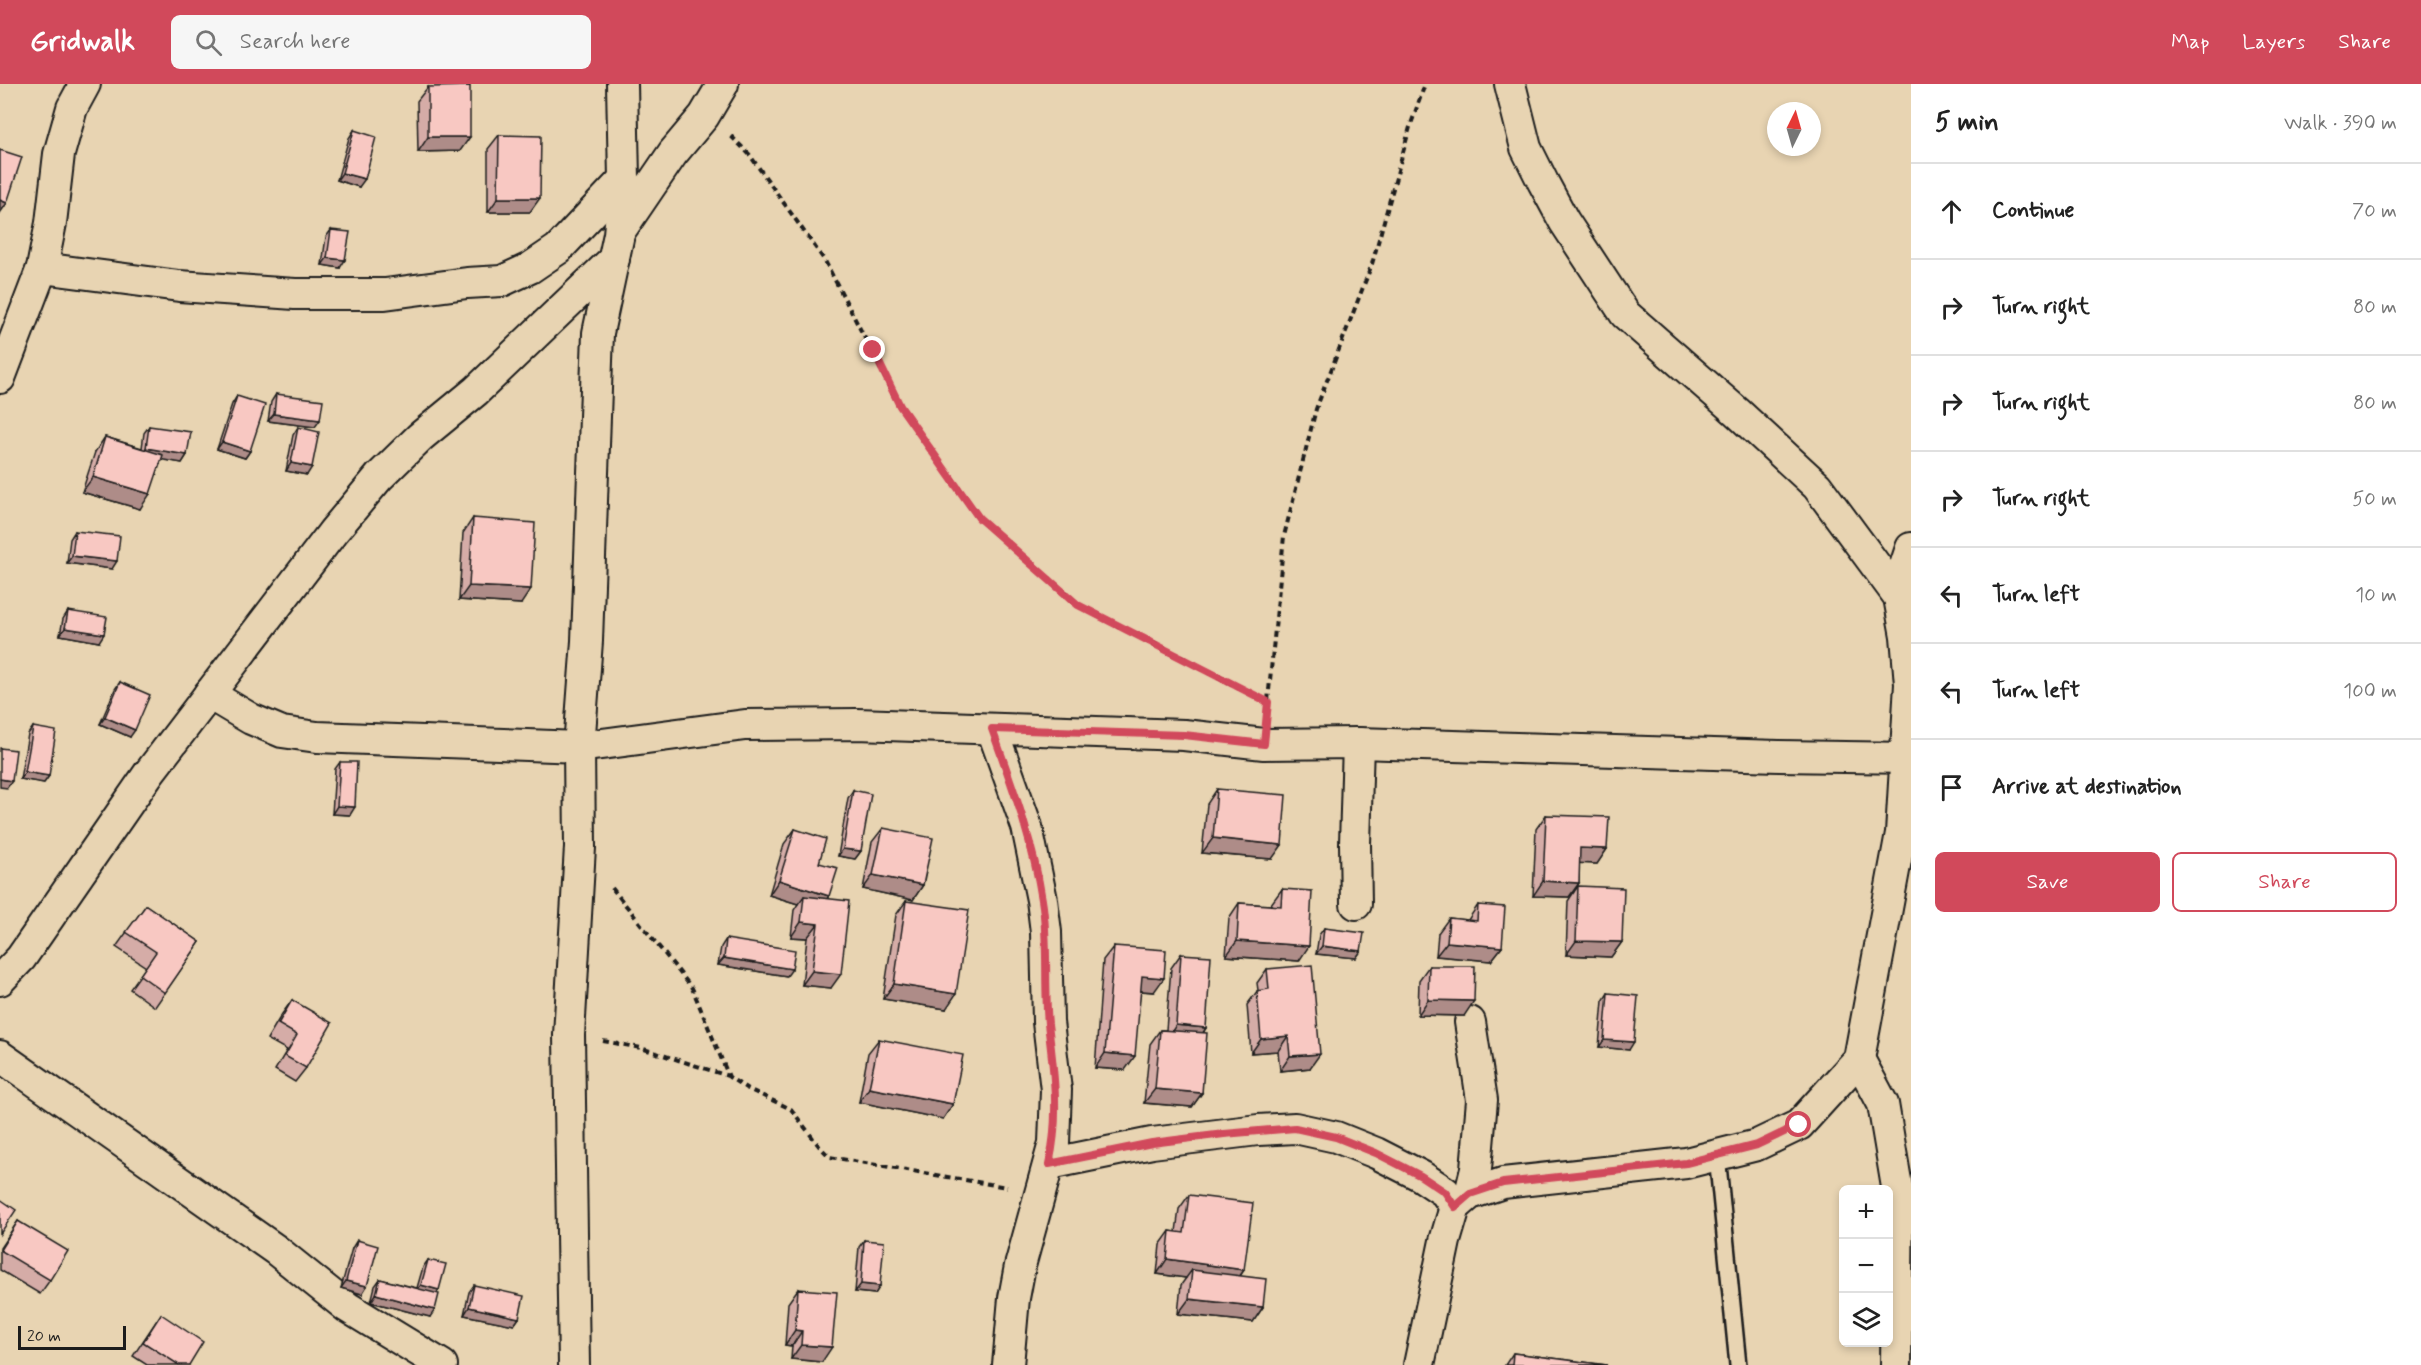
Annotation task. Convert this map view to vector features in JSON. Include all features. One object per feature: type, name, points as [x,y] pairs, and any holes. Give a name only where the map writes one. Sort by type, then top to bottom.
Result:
[{"type":"street","points":[[0,378],[42,268],[51,223],[59,154],[72,108],[85,84]]},
{"type":"street","points":[[574,1365],[569,1035],[580,847],[579,747],[587,641],[598,333],[616,247],[624,179],[622,84]]},
{"type":"street","points":[[0,980],[21,958],[149,772],[333,532],[379,477],[420,437],[476,391],[616,247],[673,153],[704,116],[723,84]]},
{"type":"street","points":[[1510,84],[1526,148],[1564,221],[1625,314],[1817,486],[1899,597]]},
{"type":"street","points":[[42,268],[179,286],[295,294],[385,294],[467,283],[502,281],[530,268],[558,249],[624,179]]},
{"type":"street","points":[[1463,1201],[1503,1183],[1686,1163],[1757,1145],[1799,1125],[1859,1059],[1901,833],[1909,758],[1910,684],[1906,636],[1899,597],[1901,578],[1911,548]]},
{"type":"street","points":[[208,694],[251,719],[282,732],[317,737],[579,747],[745,725],[857,724],[1184,735],[1264,744],[1358,743],[1909,758]]},
{"type":"street","points":[[992,729],[1027,827],[1042,900],[1046,932],[1048,1022],[1056,1090],[1054,1143],[1020,1266],[1014,1298],[1008,1365]]},
{"type":"street","points":[[1356,904],[1358,743]]},
{"type":"street","points":[[1419,1365],[1445,1241],[1476,1169],[1482,1100],[1470,1022]]},
{"type":"street","points":[[0,1056],[258,1236],[347,1307],[441,1365]]},
{"type":"street","points":[[1859,1059],[1883,1104],[1898,1193],[1896,1365]]},
{"type":"street","points":[[1045,1178],[1152,1143],[1235,1132],[1295,1128],[1336,1137],[1376,1153],[1463,1201]]},
{"type":"lane","points":[[1717,1155],[1738,1365]]},
{"type":"path","points":[[1264,744],[1284,536],[1316,409],[1372,264],[1410,127],[1425,84]]},
{"type":"path","points":[[704,116],[728,133],[749,154],[825,261],[900,406],[979,518],[1078,605],[1268,702]]},
{"type":"path","points":[[580,847],[692,988],[729,1077]]},
{"type":"path","points":[[569,1035],[641,1048],[729,1077],[746,1088],[791,1109],[830,1157],[1045,1178]]},
{"type":"building","points":[[470,86],[470,137],[428,137],[428,87]]},
{"type":"building","points":[[354,130],[376,137],[365,179],[342,173]]},
{"type":"building","points":[[499,135],[541,136],[540,198],[498,198]]},
{"type":"building","points":[[0,150],[22,157],[7,203],[0,200]]},
{"type":"building","points":[[331,230],[350,232],[345,260],[327,258]]},
{"type":"building","points":[[276,394],[323,400],[320,420],[274,414]]},
{"type":"building","points":[[237,396],[265,405],[250,451],[222,442]]},
{"type":"building","points":[[149,426],[191,432],[187,455],[146,448]]},
{"type":"building","points":[[298,427],[319,432],[312,467],[291,463]]},
{"type":"building","points":[[105,437],[163,455],[150,494],[93,477]]},
{"type":"building","points":[[473,518],[535,523],[531,589],[469,586]]},
{"type":"building","points":[[75,531],[120,536],[117,561],[72,556]]},
{"type":"building","points":[[68,611],[107,617],[104,634],[65,628]]},
{"type":"building","points":[[120,682],[150,695],[135,730],[105,717]]},
{"type":"building","points":[[33,727],[56,731],[49,776],[25,772]]},
{"type":"building","points":[[0,748],[16,750],[12,781],[0,779]]},
{"type":"building","points":[[340,762],[357,762],[355,807],[337,806]]},
{"type":"building","points":[[1217,789],[1286,795],[1282,845],[1213,838]]},
{"type":"building","points":[[853,790],[871,794],[861,851],[843,849]]},
{"type":"building","points":[[1546,815],[1609,817],[1607,849],[1580,848],[1579,883],[1543,881]]},
{"type":"building","points":[[883,828],[933,838],[923,885],[873,875]]},
{"type":"building","points":[[795,829],[826,839],[819,863],[838,868],[829,896],[779,880]]},
{"type":"building","points":[[1578,886],[1624,888],[1622,942],[1576,941]]},
{"type":"building","points":[[1282,889],[1312,891],[1309,946],[1237,941],[1239,903],[1281,906]]},
{"type":"building","points":[[804,896],[849,901],[841,974],[812,971],[818,924],[801,922]]},
{"type":"building","points":[[906,901],[969,910],[956,994],[894,984]]},
{"type":"building","points":[[146,905],[200,942],[165,993],[140,975],[156,952],[126,932]]},
{"type":"building","points":[[1478,905],[1505,907],[1502,947],[1447,942],[1449,918],[1477,921]]},
{"type":"building","points":[[1324,928],[1364,933],[1361,951],[1322,946]]},
{"type":"building","points":[[726,939],[795,950],[792,969],[724,958]]},
{"type":"building","points":[[1114,946],[1166,950],[1164,978],[1142,976],[1135,1056],[1105,1053]]},
{"type":"building","points":[[1181,954],[1211,956],[1206,1028],[1176,1025]]},
{"type":"building","points":[[1312,965],[1320,1054],[1290,1056],[1288,1036],[1261,1039],[1257,991],[1269,989],[1267,969]]},
{"type":"building","points":[[1429,966],[1475,966],[1474,1001],[1428,1000]]},
{"type":"building","points":[[1608,993],[1638,996],[1634,1042],[1604,1040]]},
{"type":"building","points":[[292,1000],[332,1023],[306,1068],[285,1056],[297,1035],[278,1024]]},
{"type":"building","points":[[1160,1030],[1207,1033],[1202,1093],[1155,1089]]},
{"type":"building","points":[[879,1039],[963,1055],[953,1104],[869,1088]]},
{"type":"building","points":[[1189,1195],[1253,1203],[1244,1270],[1167,1259],[1170,1231],[1184,1233]]},
{"type":"building","points":[[0,1199],[16,1210],[0,1234]]},
{"type":"building","points":[[18,1221],[68,1251],[50,1280],[0,1250]]},
{"type":"building","points":[[357,1240],[378,1246],[367,1286],[346,1281]]},
{"type":"building","points":[[864,1240],[884,1242],[880,1286],[861,1284]]},
{"type":"building","points":[[428,1260],[446,1264],[439,1290],[421,1285]]},
{"type":"building","points":[[1192,1270],[1266,1279],[1263,1307],[1189,1299]]},
{"type":"building","points":[[380,1279],[439,1294],[435,1310],[376,1294]]},
{"type":"building","points":[[474,1285],[524,1296],[519,1318],[469,1307]]},
{"type":"building","points":[[798,1289],[837,1292],[832,1347],[801,1345],[802,1331],[795,1330]]},
{"type":"building","points":[[161,1314],[203,1342],[189,1365],[179,1365],[143,1342]]},
{"type":"building","points":[[1513,1353],[1607,1365],[1512,1365]]},
{"type":"route","points":[[873,350],[900,406],[979,518],[1078,605],[1268,702],[1264,744],[1184,735],[992,729],[1027,827],[1042,900],[1046,932],[1048,1022],[1056,1090],[1056,1125],[1049,1164],[1152,1143],[1258,1130],[1295,1128],[1336,1137],[1376,1153],[1421,1176],[1445,1192],[1455,1207],[1470,1194],[1503,1183],[1686,1163],[1757,1145],[1799,1125]]}]
